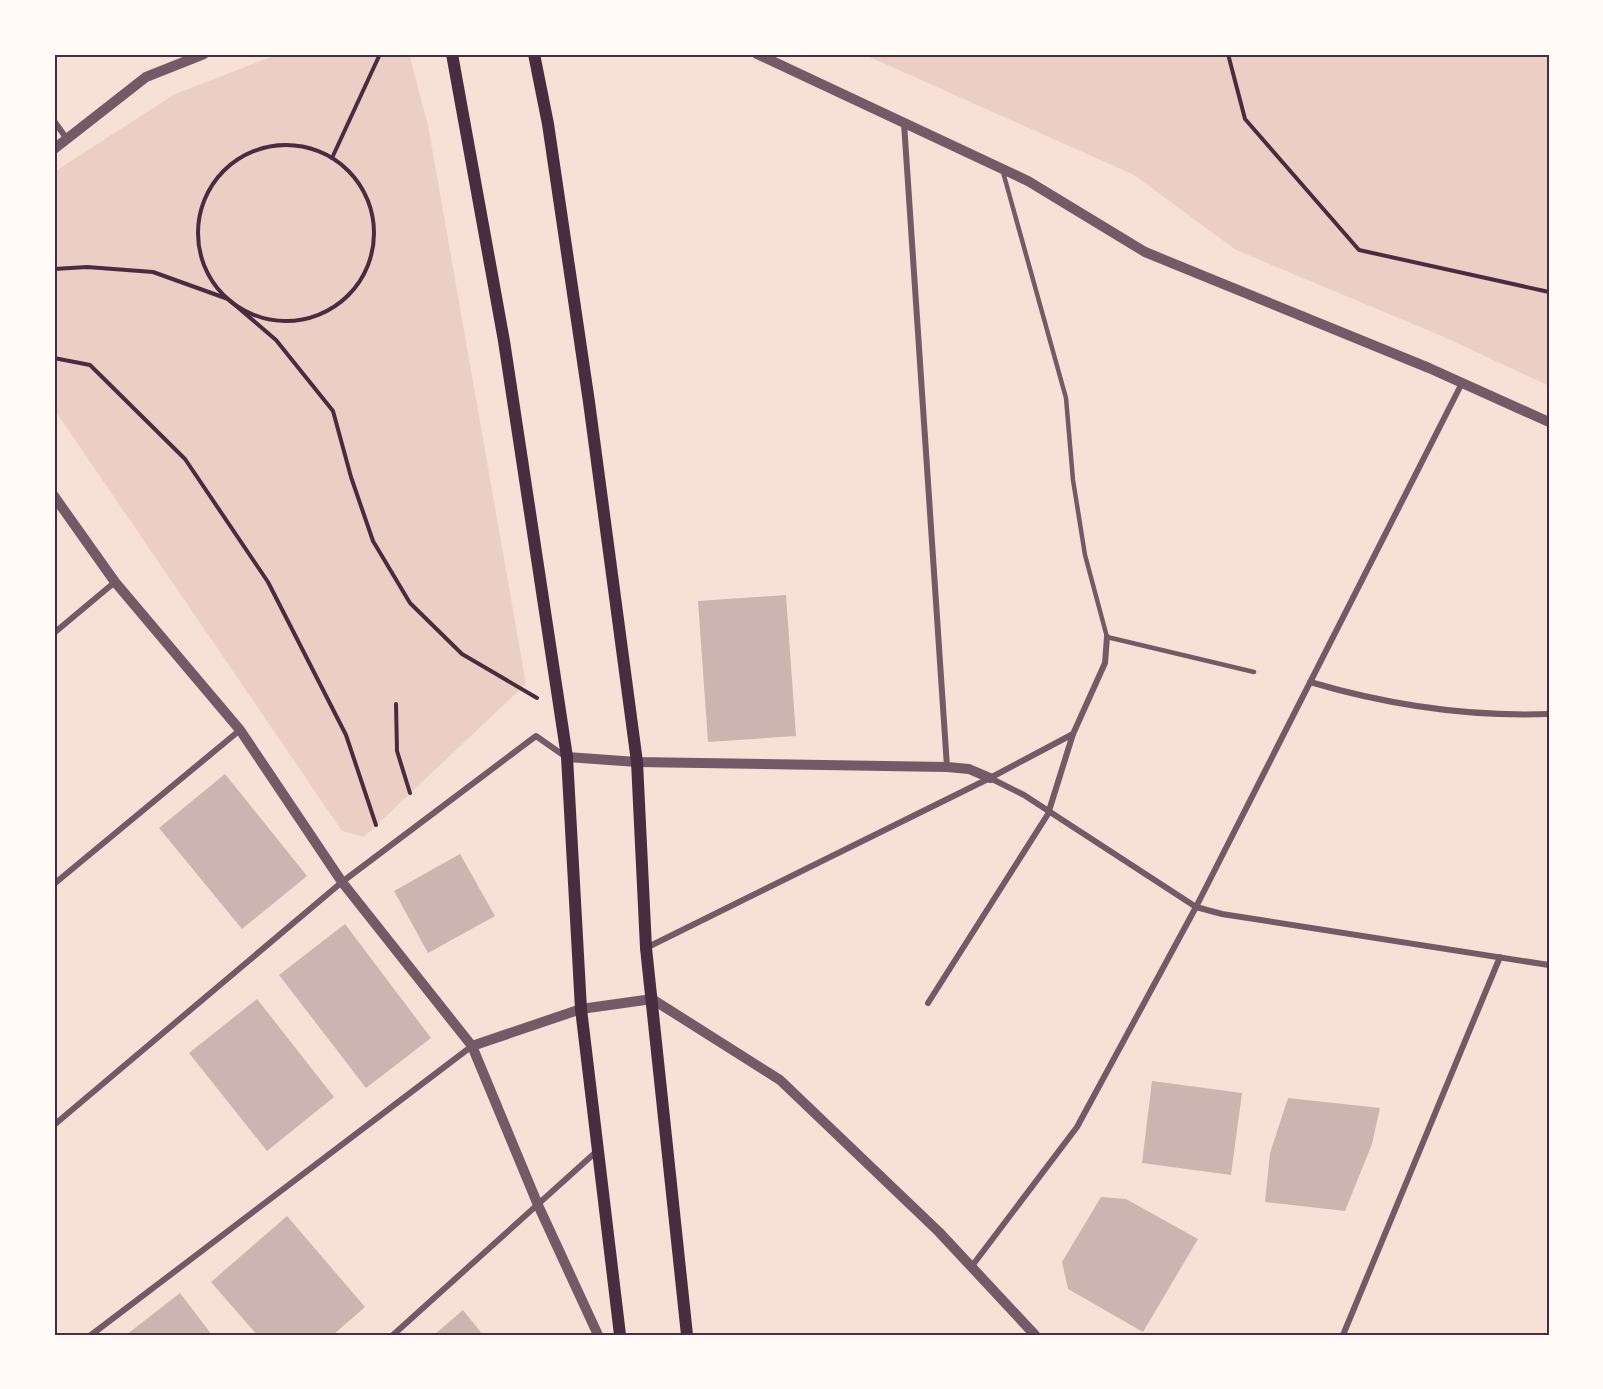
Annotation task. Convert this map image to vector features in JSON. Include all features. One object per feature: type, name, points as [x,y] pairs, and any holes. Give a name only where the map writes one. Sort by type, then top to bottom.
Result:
[{"type":"main road","points":[[452,54],[504,341],[567,757],[581,1009],[620,1335]]},
{"type":"main road","points":[[534,54],[548,124],[637,762],[646,948],[687,1335]]},
{"type":"street","points":[[54,149],[146,77],[204,54]]},
{"type":"street","points":[[758,54],[1028,182],[1145,252],[1462,383],[1549,422]]},
{"type":"street","points":[[54,121],[67,139]]},
{"type":"street","points":[[904,123],[947,767]]},
{"type":"street","points":[[972,1266],[1077,1127],[1196,906],[1462,383]]},
{"type":"street","points":[[54,496],[115,582],[240,730],[342,882],[472,1046],[538,1205],[598,1335]]},
{"type":"street","points":[[54,633],[115,582]]},
{"type":"street","points":[[928,1003],[1048,814],[1073,734],[1105,663],[1107,637]]},
{"type":"street","points":[[1310,682],[1362,698],[1416,707],[1469,713],[1549,714]]},
{"type":"street","points":[[54,884],[240,730]]},
{"type":"street","points":[[646,948],[990,778],[1073,734]]},
{"type":"street","points":[[54,1125],[342,882],[536,736],[567,757],[637,762],[969,769],[1024,795],[1048,814],[1196,906],[1222,914],[1549,964]]},
{"type":"street","points":[[1343,1335],[1500,957]]},
{"type":"street","points":[[91,1335],[472,1046],[581,1009],[651,999],[780,1080],[972,1266],[1035,1335]]},
{"type":"street","points":[[393,1335],[598,1151]]},
{"type":"lane","points":[[1002,169],[1066,398],[1073,480],[1085,555],[1107,637],[1254,672]]},
{"type":"path","points":[[332,158],[381,54]]},
{"type":"path","points":[[1228,54],[1245,119],[1359,250],[1549,292]]},
{"type":"path","points":[[54,269],[87,267],[153,272],[228,299],[240,309],[268,320],[297,321],[326,313],[350,295],[366,271],[374,243],[373,214],[363,187],[344,165],[319,150],[291,144],[263,147],[237,159],[216,178],[202,205],[197,234],[203,263],[217,289],[228,299],[276,340],[333,411],[351,477],[373,541],[410,603],[462,654],[560,711]]},
{"type":"path","points":[[54,358],[90,365],[185,459],[268,582],[346,735],[376,825]]},
{"type":"path","points":[[396,704],[397,751],[410,793]]},
{"type":"shaded area","points":[[279,54],[409,54],[428,125],[526,684],[364,837],[342,831],[54,409],[54,172],[175,94]]},
{"type":"shaded area","points":[[863,54],[1549,54],[1549,386],[1444,337],[1236,250],[1134,175]]},
{"type":"building","points":[[786,595],[796,736],[708,742],[698,601]]},
{"type":"building","points":[[225,774],[307,876],[242,929],[159,828]]},
{"type":"building","points":[[460,854],[495,916],[428,953],[394,891]]},
{"type":"building","points":[[345,924],[431,1038],[366,1088],[279,975]]},
{"type":"building","points":[[257,999],[334,1097],[267,1151],[189,1053]]},
{"type":"building","points":[[1152,1081],[1242,1093],[1231,1175],[1142,1163]]},
{"type":"building","points":[[1288,1098],[1380,1108],[1372,1144],[1345,1211],[1265,1202],[1270,1153]]},
{"type":"building","points":[[1101,1197],[1126,1199],[1198,1239],[1143,1332],[1068,1289],[1062,1262]]},
{"type":"building","points":[[287,1216],[365,1307],[333,1335],[257,1335],[211,1282]]},
{"type":"building","points":[[180,1293],[212,1335],[126,1335]]},
{"type":"building","points":[[463,1310],[483,1335],[434,1335]]}]
